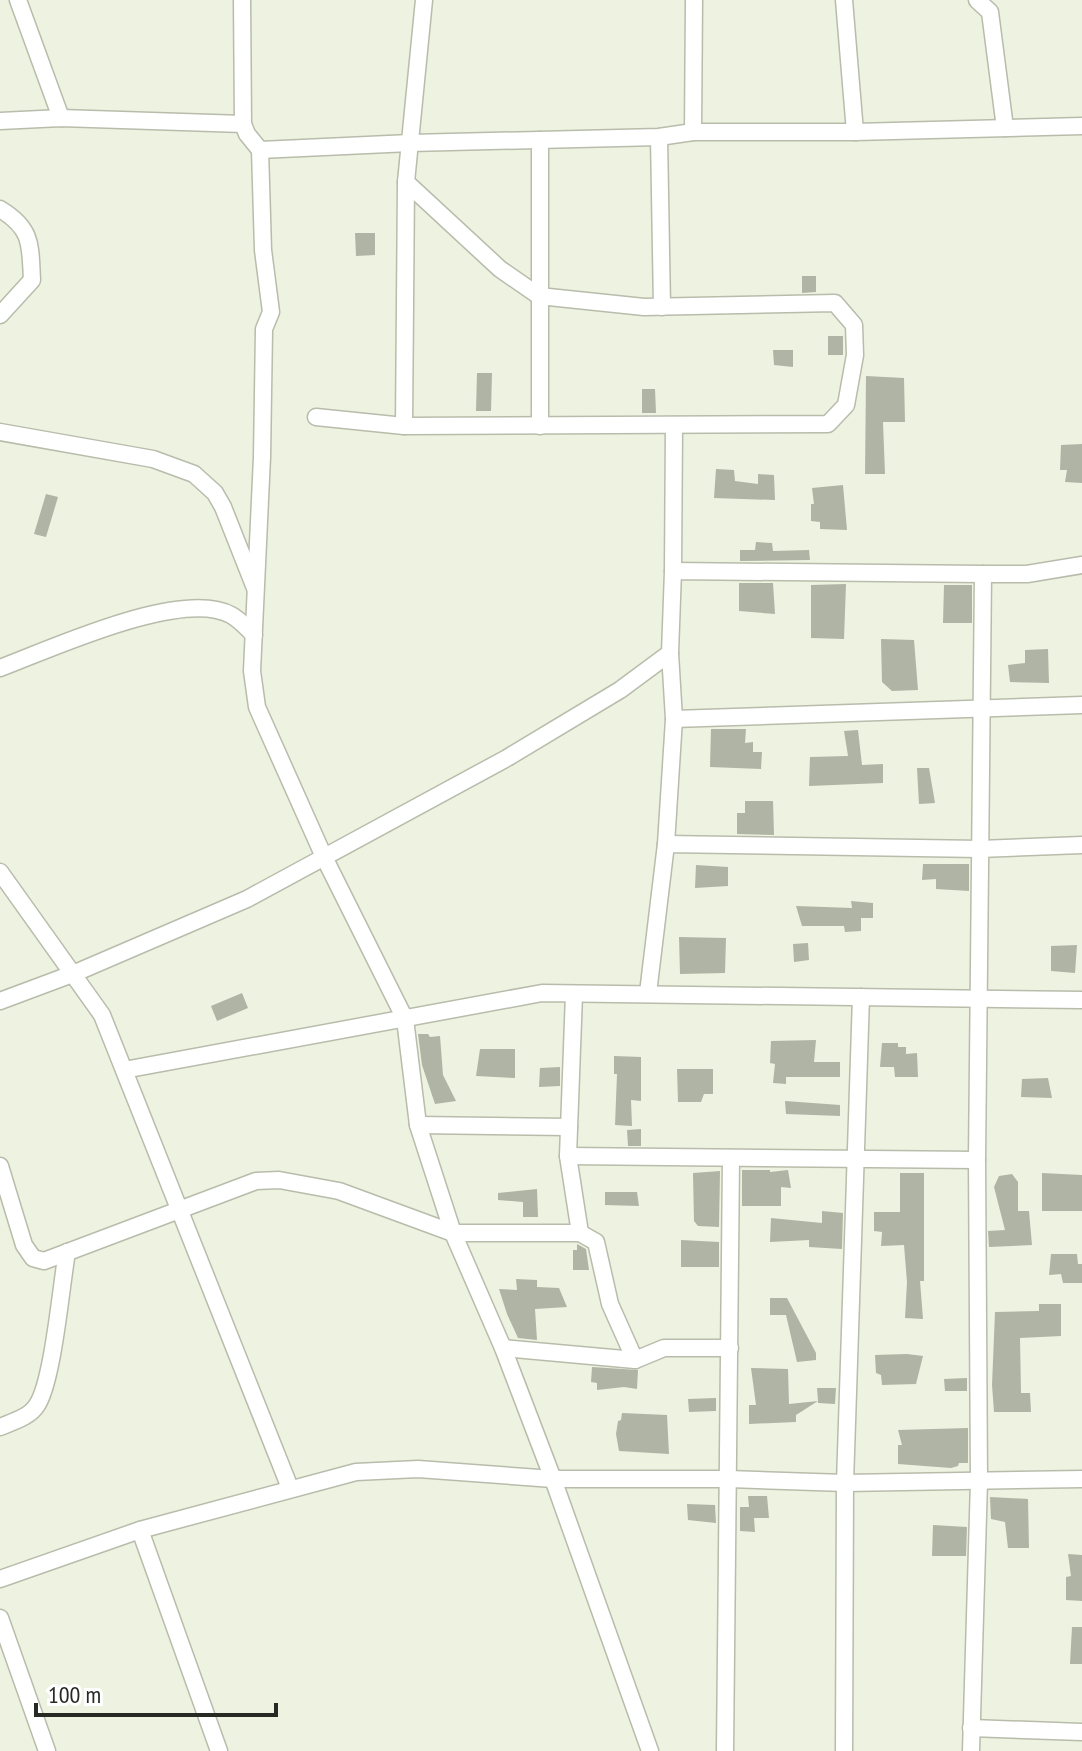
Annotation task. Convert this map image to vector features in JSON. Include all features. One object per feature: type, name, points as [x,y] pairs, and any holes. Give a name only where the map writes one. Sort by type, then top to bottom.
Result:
[{"type":"street","points":[[18,0],[61,118]]},
{"type":"street","points":[[242,0],[243,124],[260,150],[263,250],[271,312],[264,329],[252,671],[257,707],[324,857],[405,1019],[418,1125],[453,1233],[503,1348],[553,1479],[650,1751]]},
{"type":"street","points":[[404,426],[406,182],[424,0]]},
{"type":"street","points":[[693,132],[694,0]]},
{"type":"street","points":[[844,0],[855,132]]},
{"type":"street","points":[[977,0],[990,12],[1005,128]]},
{"type":"street","points":[[0,121],[61,118],[243,124]]},
{"type":"street","points":[[260,150],[659,137],[693,132],[855,132],[1082,126]]},
{"type":"street","points":[[659,137],[662,307]]},
{"type":"street","points":[[540,140],[540,426]]},
{"type":"street","points":[[316,417],[404,426],[828,424],[846,405],[855,355],[854,325],[835,303],[662,307],[539,296],[500,269],[406,182]]},
{"type":"street","points":[[0,209],[12,216],[28,234],[32,280],[0,315]]},
{"type":"street","points":[[648,993],[666,844],[674,719],[670,653],[674,425]]},
{"type":"street","points":[[0,432],[153,459],[194,474],[215,493],[223,507],[257,593]]},
{"type":"street","points":[[673,571],[1027,574],[1082,565]]},
{"type":"street","points":[[971,1751],[979,1481],[977,1160],[983,574]]},
{"type":"street","points":[[0,668],[165,610],[202,607],[230,614],[254,635]]},
{"type":"street","points":[[0,1001],[217,913],[507,758],[620,690],[670,653]]},
{"type":"street","points":[[674,719],[1082,705]]},
{"type":"street","points":[[666,844],[980,849],[1082,845]]},
{"type":"street","points":[[0,872],[75,973],[102,1015],[290,1488]]},
{"type":"street","points":[[124,1070],[527,994],[1082,1000]]},
{"type":"street","points":[[574,994],[568,1156],[580,1233]]},
{"type":"street","points":[[844,1751],[845,1483],[861,997]]},
{"type":"street","points":[[418,1125],[569,1127]]},
{"type":"street","points":[[568,1156],[977,1160]]},
{"type":"street","points":[[725,1751],[731,1158]]},
{"type":"street","points":[[0,1166],[24,1245],[33,1258],[44,1261],[256,1181],[279,1180],[339,1191],[453,1233],[580,1233],[596,1242],[610,1304],[635,1360]]},
{"type":"street","points":[[0,1427],[21,1419],[37,1408],[46,1386],[67,1252]]},
{"type":"street","points":[[503,1348],[635,1360],[664,1348],[730,1348]]},
{"type":"street","points":[[0,1579],[140,1530],[356,1472],[418,1469],[553,1479],[729,1479],[845,1483],[1082,1479]]},
{"type":"street","points":[[140,1530],[219,1751]]},
{"type":"street","points":[[0,1618],[47,1751]]},
{"type":"street","points":[[971,1728],[1082,1732]]},
{"type":"building","points":[[355,233],[375,233],[375,255],[356,256]]},
{"type":"building","points":[[802,276],[816,276],[816,292],[802,293]]},
{"type":"building","points":[[828,336],[843,336],[843,355],[828,355]]},
{"type":"building","points":[[773,350],[793,350],[793,367],[774,365]]},
{"type":"building","points":[[477,373],[492,373],[491,411],[476,411]]},
{"type":"building","points":[[866,376],[904,378],[905,422],[883,422],[885,474],[865,474]]},
{"type":"building","points":[[642,389],[655,389],[656,413],[642,413]]},
{"type":"building","points":[[1082,444],[1082,483],[1065,482],[1067,470],[1060,470],[1061,445]]},
{"type":"building","points":[[716,469],[734,470],[735,481],[758,484],[758,474],[774,475],[775,500],[714,498]]},
{"type":"building","points":[[843,485],[847,530],[820,529],[820,522],[811,521],[811,504],[814,504],[812,488]]},
{"type":"building","points":[[46,494],[58,497],[46,537],[34,534]]},
{"type":"building","points":[[756,542],[772,543],[773,551],[809,550],[810,560],[740,561],[740,550],[755,550]]},
{"type":"building","points":[[739,583],[773,583],[775,614],[739,611]]},
{"type":"building","points":[[846,584],[844,639],[811,638],[811,585]]},
{"type":"building","points":[[944,585],[972,585],[972,623],[943,623]]},
{"type":"building","points":[[881,639],[914,640],[918,690],[892,691],[882,682]]},
{"type":"building","points":[[1048,649],[1049,683],[1010,682],[1008,665],[1025,663],[1025,650]]},
{"type":"building","points":[[711,729],[746,729],[745,743],[753,742],[753,752],[762,752],[761,769],[710,767]]},
{"type":"building","points":[[858,730],[862,765],[883,764],[883,783],[809,786],[810,757],[848,756],[844,731]]},
{"type":"building","points":[[917,768],[929,768],[935,803],[919,804]]},
{"type":"building","points":[[745,801],[773,801],[774,835],[737,834],[737,813],[745,813]]},
{"type":"building","points":[[923,864],[969,864],[969,891],[936,889],[936,879],[922,880]]},
{"type":"building","points":[[696,865],[728,867],[728,886],[695,888]]},
{"type":"building","points":[[851,901],[873,903],[873,918],[861,918],[861,931],[845,932],[844,926],[802,926],[796,906],[852,908]]},
{"type":"building","points":[[679,937],[726,938],[725,973],[680,974]]},
{"type":"building","points":[[808,943],[809,960],[794,962],[793,944]]},
{"type":"building","points":[[1077,945],[1075,973],[1051,971],[1051,946]]},
{"type":"building","points":[[242,993],[248,1008],[217,1021],[211,1006]]},
{"type":"building","points":[[418,1034],[440,1036],[443,1075],[456,1101],[435,1104],[422,1065]]},
{"type":"building","points":[[816,1040],[814,1062],[840,1062],[840,1077],[786,1077],[786,1084],[773,1083],[775,1064],[770,1063],[771,1041]]},
{"type":"building","points":[[882,1043],[898,1043],[898,1047],[906,1047],[906,1054],[917,1053],[918,1077],[895,1077],[894,1067],[880,1067]]},
{"type":"building","points":[[480,1049],[515,1049],[515,1078],[476,1076]]},
{"type":"building","points":[[614,1056],[641,1057],[641,1101],[631,1100],[632,1126],[615,1125],[617,1074],[614,1074]]},
{"type":"building","points":[[560,1067],[560,1086],[539,1087],[540,1068]]},
{"type":"building","points":[[677,1069],[713,1069],[713,1094],[704,1094],[701,1102],[678,1102]]},
{"type":"building","points":[[1048,1078],[1052,1098],[1021,1097],[1022,1079]]},
{"type":"building","points":[[785,1101],[840,1105],[840,1116],[786,1114]]},
{"type":"building","points":[[641,1129],[641,1146],[628,1146],[627,1130]]},
{"type":"building","points":[[742,1170],[788,1170],[791,1188],[781,1187],[781,1206],[742,1206]]},
{"type":"building","points":[[720,1171],[719,1227],[698,1226],[694,1221],[693,1173]]},
{"type":"building","points":[[900,1173],[924,1173],[924,1281],[920,1281],[923,1319],[905,1318],[907,1282],[904,1245],[881,1246],[882,1232],[874,1231],[874,1212],[900,1212]]},
{"type":"building","points":[[1042,1173],[1082,1175],[1082,1211],[1042,1211]]},
{"type":"building","points":[[1012,1174],[1018,1182],[1018,1211],[1029,1211],[1032,1245],[989,1247],[988,1231],[1005,1230],[994,1187],[999,1176]]},
{"type":"building","points":[[537,1189],[538,1217],[523,1217],[523,1202],[498,1200],[498,1193]]},
{"type":"building","points":[[605,1192],[637,1192],[639,1206],[605,1205]]},
{"type":"building","points":[[822,1211],[843,1213],[842,1249],[809,1247],[809,1240],[770,1242],[771,1218],[822,1223]]},
{"type":"building","points":[[681,1240],[719,1242],[719,1267],[681,1267]]},
{"type":"building","points":[[577,1244],[586,1249],[589,1270],[573,1270],[573,1250],[577,1250]]},
{"type":"building","points":[[1051,1254],[1077,1254],[1078,1264],[1082,1264],[1082,1283],[1063,1283],[1061,1274],[1049,1275]]},
{"type":"building","points":[[516,1279],[537,1280],[537,1287],[559,1288],[567,1307],[535,1309],[537,1340],[518,1338],[507,1314],[499,1289],[517,1290]]},
{"type":"building","points":[[770,1298],[787,1298],[816,1353],[816,1360],[797,1362],[786,1315],[770,1315]]},
{"type":"building","points":[[1039,1304],[1061,1304],[1061,1336],[1020,1338],[1021,1393],[1030,1393],[1031,1412],[994,1412],[995,1312],[1039,1311]]},
{"type":"building","points":[[875,1355],[923,1356],[916,1384],[882,1385],[881,1375],[876,1373]]},
{"type":"building","points":[[592,1367],[638,1370],[637,1389],[597,1390],[597,1383],[591,1382]]},
{"type":"building","points":[[751,1368],[788,1369],[789,1404],[818,1401],[796,1415],[796,1422],[749,1424],[749,1405],[756,1405]]},
{"type":"building","points":[[967,1378],[967,1391],[945,1391],[944,1379]]},
{"type":"building","points":[[817,1388],[836,1388],[835,1404],[818,1403]]},
{"type":"building","points":[[716,1398],[716,1411],[689,1412],[688,1399]]},
{"type":"building","points":[[622,1413],[667,1415],[669,1454],[619,1451],[616,1434]]},
{"type":"building","points":[[968,1428],[968,1463],[959,1463],[951,1468],[898,1464],[898,1445],[902,1445],[898,1430]]},
{"type":"building","points":[[748,1496],[767,1496],[769,1518],[754,1518],[755,1532],[740,1531],[740,1507],[749,1507]]},
{"type":"building","points":[[990,1497],[1028,1499],[1029,1548],[1008,1548],[1005,1522],[991,1519]]},
{"type":"building","points":[[687,1504],[715,1505],[716,1523],[688,1520]]},
{"type":"building","points":[[933,1525],[967,1527],[966,1556],[932,1556]]},
{"type":"building","points":[[1068,1554],[1082,1555],[1082,1601],[1066,1600],[1066,1577],[1071,1576]]},
{"type":"building","points":[[1072,1627],[1082,1627],[1082,1664],[1070,1664]]}]
